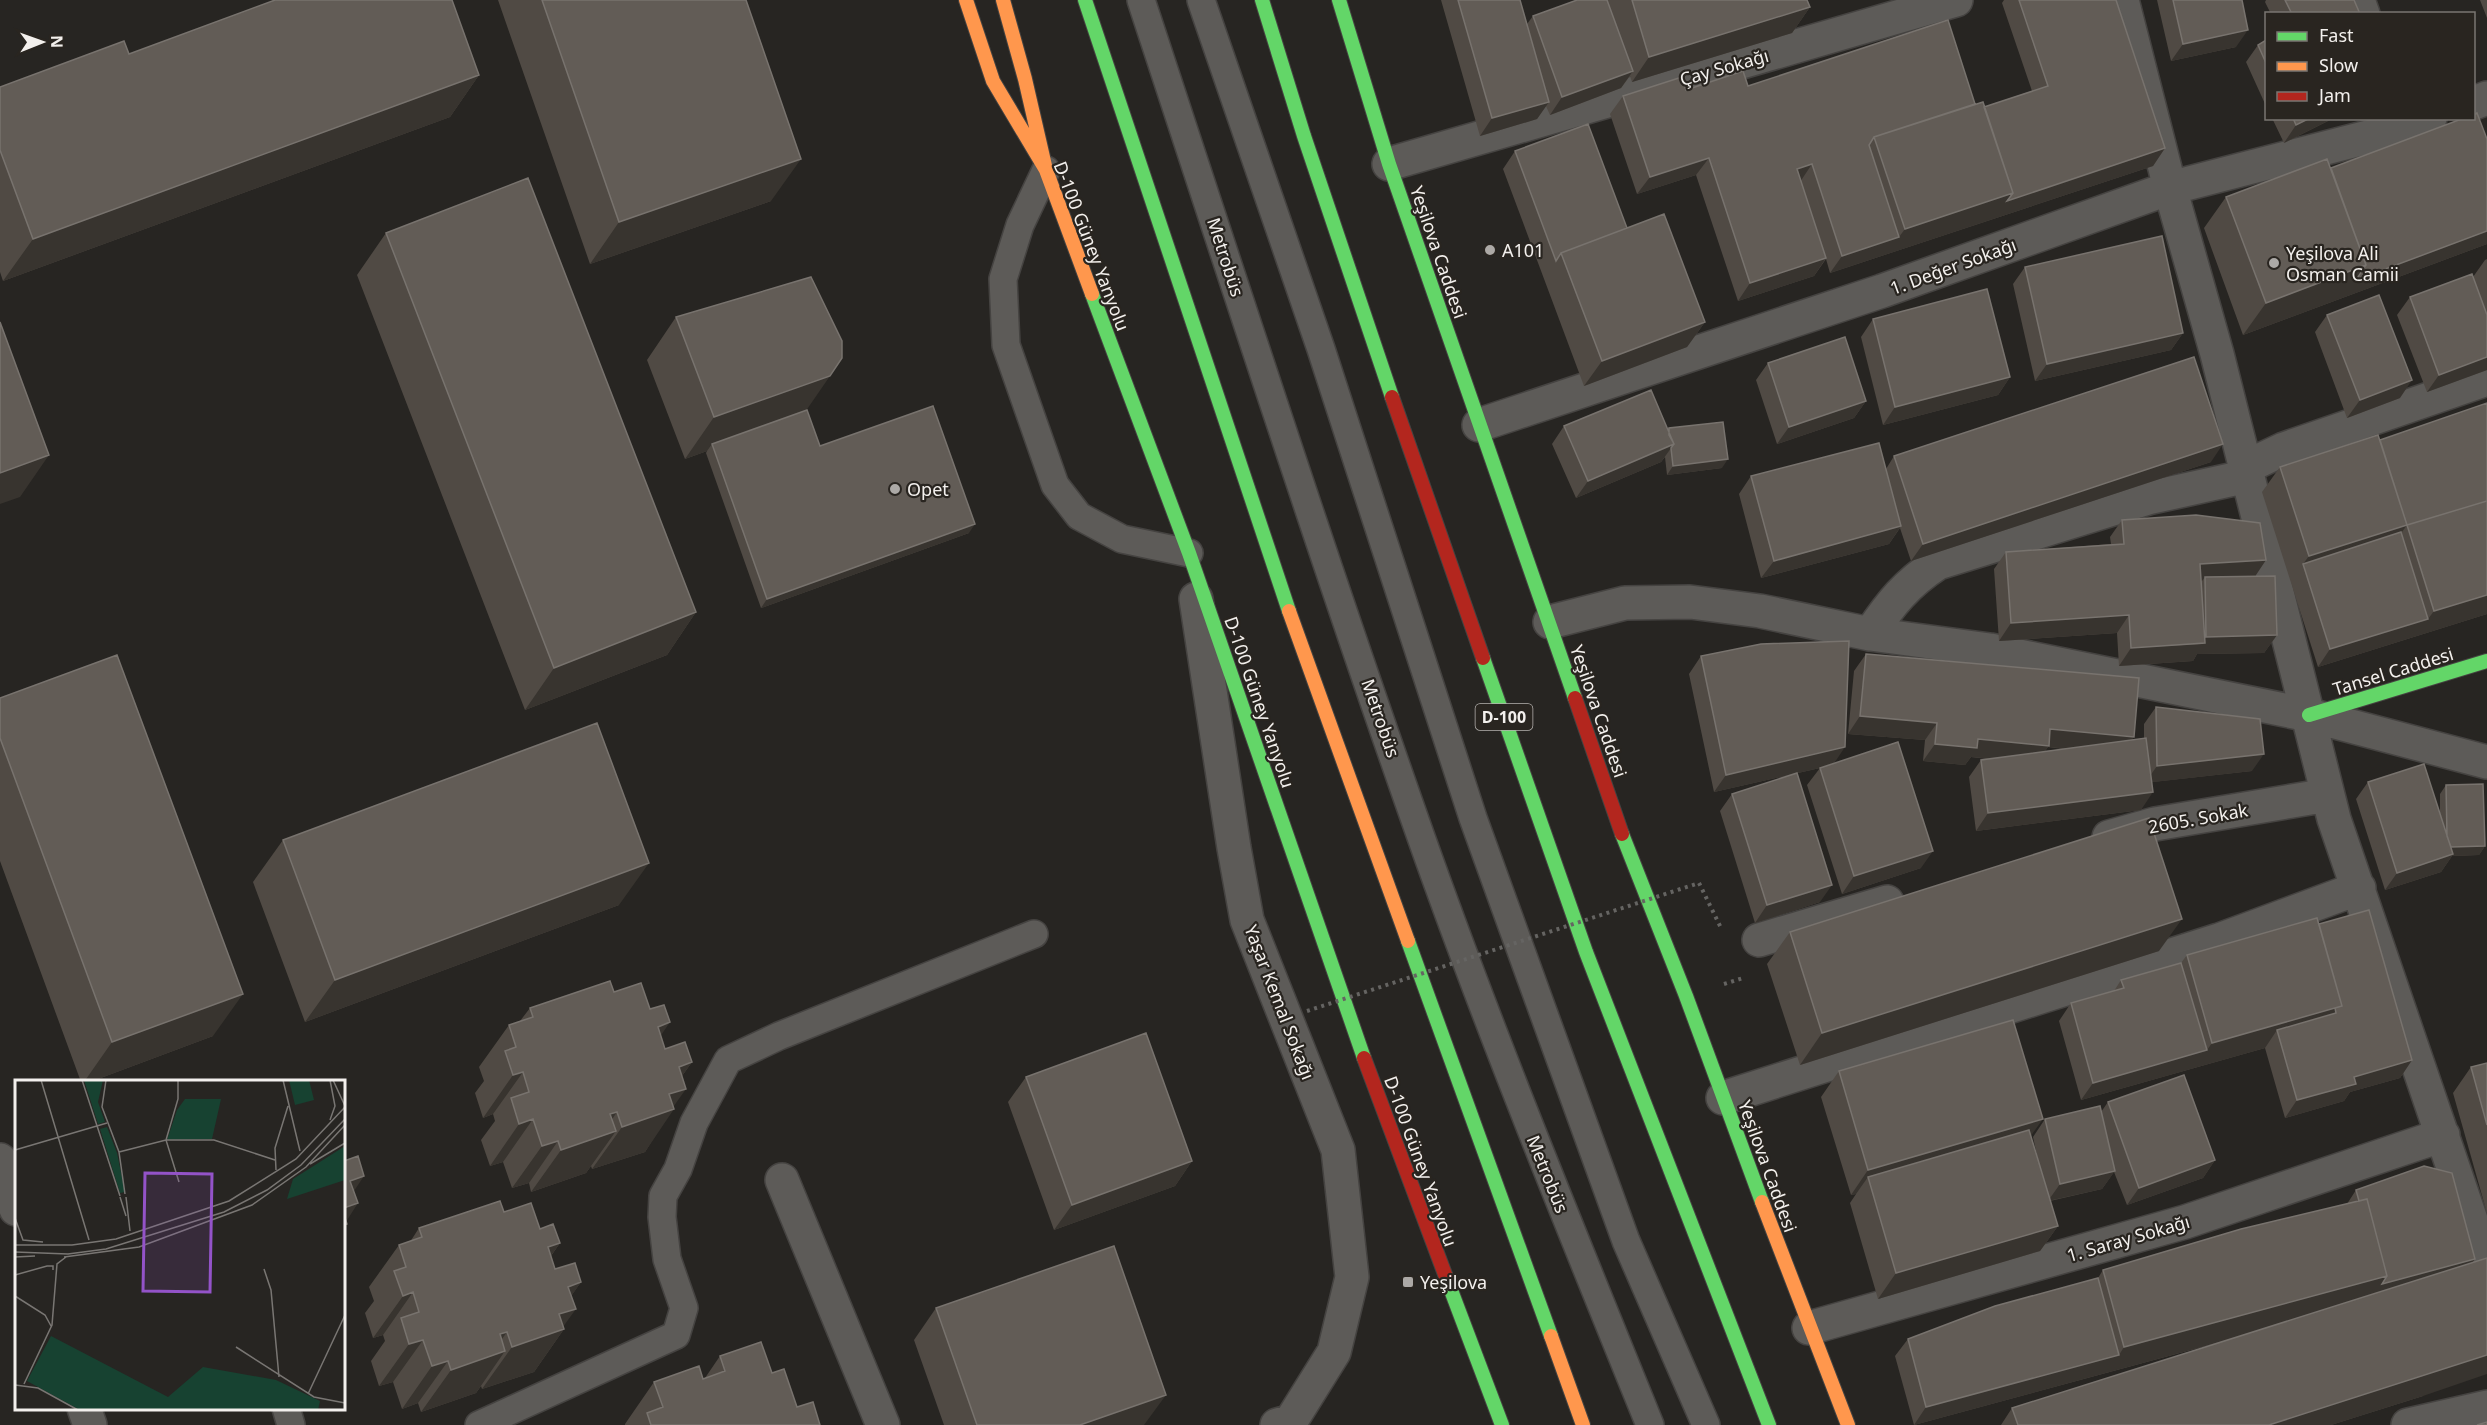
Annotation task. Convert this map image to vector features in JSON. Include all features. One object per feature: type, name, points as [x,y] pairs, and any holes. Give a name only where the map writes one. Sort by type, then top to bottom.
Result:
[{"type":"main road","name":"D-100 Güney Yanyolu","points":[[966,0],[993,81],[1046,170],[1189,553],[1377,1096],[1502,1425]]},
{"type":"main road","points":[[1003,0],[1025,79],[1046,170]]},
{"type":"main road","points":[[1085,0],[1269,555],[1583,1425]]},
{"type":"main road","name":"D-100","points":[[1262,0],[1304,136],[1417,472],[1586,952],[1769,1425]]},
{"type":"main road","name":"Yeşilova Caddesi","points":[[1339,0],[1389,164],[1634,868],[1686,996],[1809,1328],[1848,1425]]},
{"type":"main road","name":"Tansel Caddesi","points":[[2309,715],[2487,661]]},
{"type":"street","name":"Çay Sokağı","points":[[1389,164],[1956,0]]},
{"type":"street","points":[[2122,0],[2170,188],[2217,354],[2334,819],[2484,1258],[2487,1259]]},
{"type":"street","name":"1. Değer Sokağı","points":[[1479,425],[1882,291],[2170,188],[2411,122]]},
{"type":"street","points":[[1870,634],[1894,598],[1915,578],[1938,564],[2148,498],[2247,471],[2284,449],[2487,379]]},
{"type":"street","name":"Yaşar Kemal Sokağı","points":[[1189,553],[1247,920],[1338,1150],[1352,1277],[1334,1353],[1291,1421],[1277,1425]]},
{"type":"street","points":[[1550,622],[1625,603],[1690,602],[1760,611],[1870,634],[1990,650],[2309,715],[2487,762]]},
{"type":"street","name":"2605. Sokak","points":[[2076,847],[2155,824],[2328,795]]},
{"type":"street","points":[[1723,1098],[2219,940],[2359,888]]},
{"type":"street","points":[[1759,940],[1917,894]]},
{"type":"street","name":"1. Saray Sokağı","points":[[1809,1328],[2185,1222],[2443,1135]]},
{"type":"street","points":[[0,1160],[15,1206]]},
{"type":"street","points":[[782,1180],[883,1425]]},
{"type":"street","points":[[2408,1425],[2487,1407]]},
{"type":"street","points":[[85,1410],[90,1425]]},
{"type":"lane","name":"Metrobüs","points":[[1141,0],[1314,523],[1422,839],[1534,1140],[1650,1425]]},
{"type":"lane","points":[[1201,0],[1324,360],[1473,818],[1626,1241],[1706,1425]]},
{"type":"lane","points":[[1046,170],[1020,225],[1003,279],[1006,345],[1055,485],[1079,516],[1122,539],[1189,553]]},
{"type":"lane","points":[[486,1424],[675,1335],[684,1308],[667,1259],[662,1217],[663,1196],[678,1169],[694,1123],[728,1060],[779,1036],[1034,934]]},
{"type":"lane","points":[[287,1410],[291,1425]]},
{"type":"path","points":[[1307,1011],[1699,883]]},
{"type":"path","points":[[1686,996],[1744,977],[1749,955],[1759,940]]},
{"type":"building","points":[[275,0],[452,0],[479,75],[33,239],[0,150],[0,87],[124,41],[129,54]]},
{"type":"building","points":[[542,0],[746,0],[801,159],[619,222]]},
{"type":"building","points":[[1458,0],[1520,0],[1549,102],[1492,118]]},
{"type":"building","points":[[1577,0],[1607,0],[1633,71],[1562,97],[1533,16]]},
{"type":"building","points":[[1632,0],[1807,0],[1810,7],[1649,57]]},
{"type":"building","points":[[2019,0],[2116,0],[2165,148],[2007,201],[2013,193],[1984,107],[2048,86]]},
{"type":"building","points":[[2173,0],[2242,0],[2248,30],[2183,44]]},
{"type":"building","points":[[2285,0],[2354,0],[2359,12],[2291,12]]},
{"type":"building","points":[[1948,20],[1975,104],[1874,137],[1869,145],[1899,237],[1842,256],[1812,164],[1797,169],[1826,258],[1750,283],[1709,158],[1650,177],[1623,96],[1682,77],[1686,90],[1743,71],[1748,86]]},
{"type":"building","points":[[2265,41],[2265,61],[2258,45]]},
{"type":"building","points":[[1983,102],[2013,193],[1905,229],[1874,137]]},
{"type":"building","points":[[2477,113],[2487,139],[2487,231],[2356,280],[2366,265],[2331,168],[2459,120],[2475,120]]},
{"type":"building","points":[[2294,120],[2306,120],[2296,125]]},
{"type":"building","points":[[1588,124],[1627,228],[1561,253],[1556,261],[1515,151]]},
{"type":"building","points":[[2327,159],[2366,265],[2266,303],[2226,197]]},
{"type":"building","points":[[528,178],[696,612],[554,668],[386,233]]},
{"type":"building","points":[[1664,214],[1705,322],[1602,361],[1561,253]]},
{"type":"building","points":[[2162,236],[2183,333],[2047,364],[2025,267]]},
{"type":"building","points":[[2472,274],[2487,315],[2487,357],[2439,375],[2410,297]]},
{"type":"building","points":[[811,277],[842,341],[842,358],[830,376],[714,417],[676,317]]},
{"type":"building","points":[[1987,289],[2010,377],[1895,407],[1873,319]]},
{"type":"building","points":[[2379,295],[2412,380],[2360,400],[2327,315]]},
{"type":"building","points":[[0,322],[49,455],[0,473]]},
{"type":"building","points":[[1845,337],[1866,401],[1789,427],[1768,363]]},
{"type":"building","points":[[2194,357],[2223,444],[1923,544],[1894,456]]},
{"type":"building","points":[[1651,390],[1674,444],[1588,481],[1564,426]]},
{"type":"building","points":[[2487,403],[2487,501],[2407,525],[2380,440]]},
{"type":"building","points":[[933,406],[975,524],[767,599],[712,444],[807,410],[820,446]]},
{"type":"building","points":[[1723,422],[1728,459],[1673,466],[1671,448],[1674,444],[1669,435],[1669,428]]},
{"type":"building","points":[[2378,435],[2407,525],[2309,556],[2280,467]]},
{"type":"building","points":[[1879,443],[1901,526],[1774,561],[1751,476]]},
{"type":"building","points":[[2487,501],[2487,595],[2434,611],[2407,525]]},
{"type":"building","points":[[2196,515],[2260,523],[2266,560],[2200,564],[2205,643],[2131,648],[2129,615],[2011,623],[2006,552],[2124,544],[2122,520]]},
{"type":"building","points":[[2401,532],[2428,619],[2330,649],[2303,564]]},
{"type":"building","points":[[2275,576],[2277,635],[2206,637],[2205,577]]},
{"type":"building","points":[[1849,641],[1845,747],[1726,775],[1701,656],[1761,644]]},
{"type":"building","points":[[1866,654],[2139,678],[2134,737],[2050,729],[2049,746],[1978,739],[1977,748],[1935,744],[1937,723],[1860,716]]},
{"type":"building","points":[[117,655],[243,994],[112,1042],[0,738],[0,698]]},
{"type":"building","points":[[2156,707],[2260,719],[2264,754],[2157,766]]},
{"type":"building","points":[[597,723],[649,863],[335,980],[283,840]]},
{"type":"building","points":[[2146,738],[2153,792],[1988,813],[1981,760]]},
{"type":"building","points":[[1898,742],[1933,851],[1854,876],[1820,768]]},
{"type":"building","points":[[2424,764],[2453,854],[2397,873],[2368,782]]},
{"type":"building","points":[[1797,773],[1832,885],[1767,905],[1732,794]]},
{"type":"building","points":[[2483,784],[2485,846],[2451,847],[2447,836],[2446,785]]},
{"type":"building","points":[[2149,818],[2182,919],[1822,1033],[1790,932]]},
{"type":"building","points":[[2369,910],[2412,1060],[2354,1077],[2356,1084],[2297,1100],[2277,1030],[2336,1013],[2335,1008],[2342,1006],[2319,924]]},
{"type":"building","points":[[2317,918],[2342,1006],[2212,1043],[2187,955]]},
{"type":"building","points":[[2181,963],[2207,1050],[2093,1083],[2071,1003],[2124,988],[2121,980]]},
{"type":"building","points":[[610,981],[614,992],[641,983],[650,1009],[664,1005],[670,1022],[658,1027],[665,1049],[685,1042],[692,1062],[679,1067],[686,1089],[669,1094],[674,1109],[622,1127],[617,1112],[610,1114],[616,1131],[561,1150],[558,1141],[542,1146],[533,1119],[519,1124],[511,1098],[529,1092],[523,1072],[513,1075],[505,1051],[516,1047],[509,1025],[533,1017],[530,1008]]},
{"type":"building","points":[[2013,1020],[2043,1119],[1868,1170],[1839,1071]]},
{"type":"building","points":[[1146,1033],[1192,1161],[1072,1205],[1026,1077]]},
{"type":"building","points":[[2487,1063],[2487,1125],[2471,1067]]},
{"type":"building","points":[[2184,1075],[2215,1160],[2139,1188],[2108,1102]]},
{"type":"building","points":[[2100,1106],[2115,1171],[2060,1184],[2045,1119]]},
{"type":"building","points":[[2029,1130],[2058,1226],[1896,1273],[1868,1177]]},
{"type":"building","points":[[358,1156],[364,1176],[350,1181],[358,1203],[345,1208],[345,1161]]},
{"type":"building","points":[[2424,1166],[2452,1173],[2475,1259],[2382,1284],[2387,1276],[2367,1199],[2359,1201],[2356,1190]]},
{"type":"building","points":[[2367,1199],[2387,1276],[2124,1347],[2103,1270],[2241,1229]]},
{"type":"building","points":[[500,1201],[504,1212],[531,1203],[540,1229],[553,1224],[560,1243],[548,1247],[555,1269],[575,1263],[581,1282],[568,1287],[576,1309],[559,1314],[564,1329],[512,1347],[507,1332],[500,1334],[505,1351],[451,1370],[448,1361],[432,1366],[423,1340],[409,1344],[401,1318],[419,1312],[413,1292],[403,1296],[394,1271],[406,1267],[399,1245],[422,1237],[419,1228]]},
{"type":"building","points":[[1114,1246],[1166,1395],[1080,1425],[977,1425],[936,1308]]},
{"type":"building","points":[[2487,1258],[2487,1355],[2269,1425],[2018,1425],[2012,1408]]},
{"type":"building","points":[[2098,1278],[2119,1355],[1926,1407],[1908,1339],[1995,1306]]},
{"type":"building","points":[[761,1342],[772,1373],[784,1369],[797,1407],[813,1402],[820,1425],[651,1425],[647,1413],[663,1407],[654,1382],[699,1366],[703,1379],[725,1371],[720,1356]]},
{"type":"traffic: fast","points":[[1085,0],[1289,611]]},
{"type":"traffic: fast","points":[[1262,0],[1304,136],[1392,397]]},
{"type":"traffic: fast","points":[[1339,0],[1389,164],[1575,698]]},
{"type":"traffic: fast","points":[[1092,294],[1189,553],[1364,1058]]},
{"type":"traffic: fast","points":[[1483,658],[1586,952],[1769,1425]]},
{"type":"traffic: fast","points":[[2309,715],[2487,661]]},
{"type":"traffic: fast","points":[[1622,834],[1686,996],[1762,1202]]},
{"type":"traffic: fast","points":[[1408,941],[1551,1336]]},
{"type":"traffic: fast","points":[[1446,1277],[1502,1425]]},
{"type":"traffic: slow","points":[[966,0],[993,81],[1046,170],[1092,294]]},
{"type":"traffic: slow","points":[[1003,0],[1025,79],[1046,170]]},
{"type":"traffic: slow","points":[[1289,611],[1408,941]]},
{"type":"traffic: slow","points":[[1762,1202],[1848,1425]]},
{"type":"traffic: slow","points":[[1551,1336],[1583,1425]]},
{"type":"traffic: jam","points":[[1392,397],[1483,658]]},
{"type":"traffic: jam","points":[[1575,698],[1622,834]]},
{"type":"traffic: jam","points":[[1364,1058],[1446,1277]]},
{"type":"place","name":"A101","points":[[1490,250]]},
{"type":"place","name":"Yeşilova Ali Osman Camii","points":[[2274,263]]},
{"type":"place","name":"Opet","points":[[895,489]]},
{"type":"place","name":"Yeşilova","points":[[1408,1282]]}]
